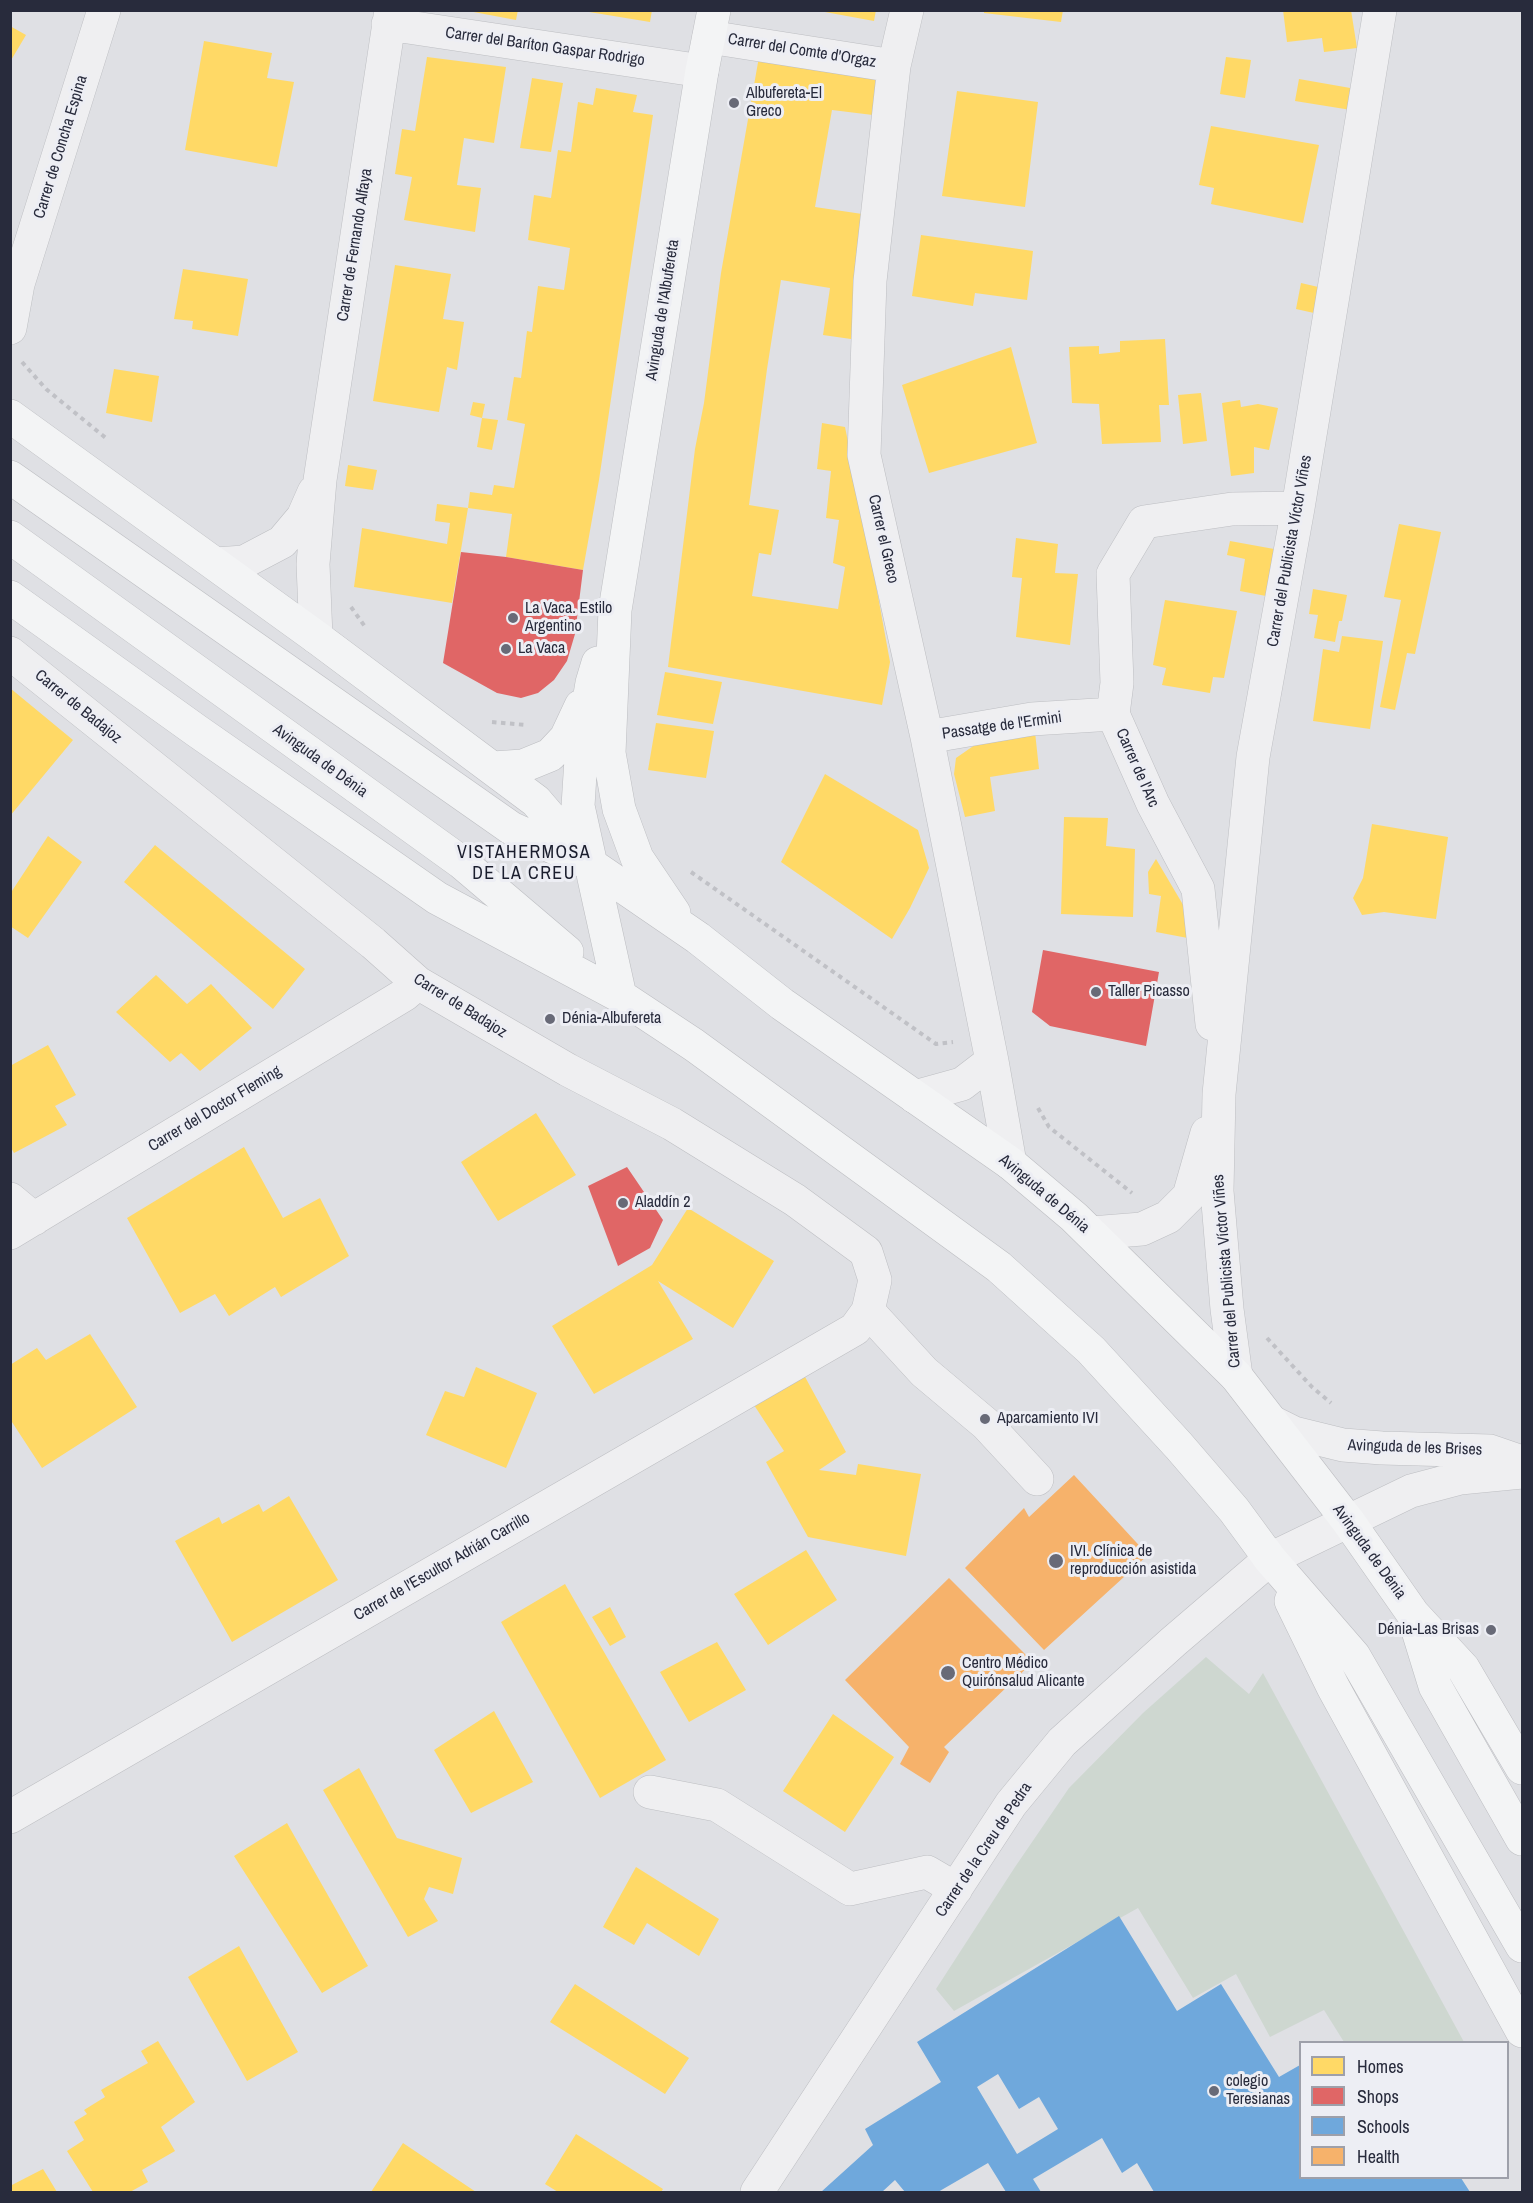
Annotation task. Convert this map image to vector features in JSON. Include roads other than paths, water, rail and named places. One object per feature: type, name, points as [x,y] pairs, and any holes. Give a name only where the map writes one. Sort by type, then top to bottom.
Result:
[{"type":"main road","name":"Avinguda de l'Albufereta","points":[[698,938],[668,906],[637,858],[619,809],[609,753],[615,610],[711,24]]},
{"type":"main road","name":"Avinguda de Dénia","points":[[10,416],[316,637],[536,801],[590,864]]},
{"type":"main road","name":"Avinguda de Dénia","points":[[10,477],[511,828],[590,864],[698,938],[782,1004],[1010,1163],[1091,1233],[1236,1376],[1348,1521],[1413,1614],[1463,1668],[1522,1768]]},
{"type":"main road","name":"Avinguda de Dénia","points":[[10,537],[460,862],[620,996]]},
{"type":"main road","name":"Avinguda de Dénia","points":[[10,597],[197,732],[437,898],[620,996],[694,1045],[999,1267],[1091,1350],[1179,1446],[1234,1510],[1270,1559],[1354,1656],[1522,1946]]},
{"type":"main road","name":"Avinguda de l'Albufereta","points":[[493,768],[523,766],[550,755],[566,738],[592,683],[615,610]]},
{"type":"main road","name":"Avinguda de l'Albufereta","points":[[592,683],[582,743],[578,806],[620,996]]},
{"type":"main road","name":"Avinguda de Dénia","points":[[1270,1559],[1333,1687],[1522,2031]]},
{"type":"main road","name":"Avinguda de Dénia","points":[[1413,1614],[1435,1686],[1522,1839]]},
{"type":"street","name":"Carrer de Concha Espina","points":[[14,342],[14,289],[104,10]]},
{"type":"street","name":"Carrer el Greco","points":[[906,10],[894,66],[870,281],[864,455],[927,738],[992,1061],[1010,1163]]},
{"type":"street","name":"Carrer del Publicista Víctor Viñes","points":[[1236,1376],[1227,1309],[1217,1191],[1219,1094],[1253,757],[1298,507],[1380,10]]},
{"type":"street","name":"Carrer del Baríton Gaspar Rodrigo","points":[[390,17],[702,70]]},
{"type":"street","name":"Carrer de Fernando Alfaya","points":[[316,637],[313,564],[320,480],[390,17]]},
{"type":"street","name":"Carrer del Comte d'Orgaz","points":[[711,24],[894,66]]},
{"type":"street","name":"Carrer de Fernando Alfaya","points":[[216,564],[244,562],[282,542],[303,517],[320,480]]},
{"type":"street","name":"Carrer de l'Arc","points":[[1219,1094],[1198,889],[1153,804],[1113,714],[1117,683],[1113,574],[1144,522],[1232,509],[1298,507]]},
{"type":"street","name":"Carrer de Badajoz","points":[[10,652],[373,943],[418,982],[568,1070],[672,1124],[804,1207],[866,1252],[875,1280],[868,1311]]},
{"type":"street","name":"Passatge de l'Ermini","points":[[927,738],[1032,719],[1113,714]]},
{"type":"street","name":"Carrer del Doctor Fleming","points":[[18,1217],[404,995],[418,982]]},
{"type":"street","points":[[915,1097],[962,1084],[992,1061]]},
{"type":"street","name":"Carrer del Publicista Víctor Viñes","points":[[1091,1233],[1142,1229],[1168,1217],[1189,1196],[1219,1094]]},
{"type":"street","points":[[868,1311],[924,1372],[986,1424],[1037,1479]]},
{"type":"street","name":"Carrer de l'Escultor Adrián Carrillo","points":[[10,1817],[855,1329],[868,1311]]},
{"type":"street","name":"Avinguda de les Brises","points":[[1274,1423],[1294,1433],[1343,1445],[1490,1450],[1522,1462]]},
{"type":"street","name":"Avinguda de les Brises","points":[[1270,1559],[1411,1491],[1460,1478],[1522,1472]]},
{"type":"street","name":"Carrer de la Creu de Pedra","points":[[757,2193],[1011,1804],[1062,1742],[1270,1559]]},
{"type":"street","points":[[650,1792],[717,1805],[850,1889],[927,1872],[956,1889]]},
{"type":"place","name":"Albufereta-El Greco","points":[[734,103]]},
{"type":"place","name":"La Vaca. Estilo Argentino","points":[[513,618]]},
{"type":"place","name":"La Vaca","points":[[506,649]]},
{"type":"place","name":"Taller Picasso","points":[[1096,992]]},
{"type":"place","name":"Dénia-Albufereta","points":[[550,1019]]},
{"type":"place","name":"Aladdín 2","points":[[623,1203]]},
{"type":"place","name":"Aparcamiento IVI","points":[[985,1419]]},
{"type":"place","name":"IVI. Clínica de reproducción asistida","points":[[1056,1561]]},
{"type":"place","name":"Dénia-Las Brisas","points":[[1491,1630]]},
{"type":"place","name":"Centro Médico Quirónsalud Alicante","points":[[948,1673]]},
{"type":"place","name":"colegio Teresianas","points":[[1214,2091]]},
{"type":"district","name":"VISTAHERMOSA DE LA CREU","points":[[524,863]]}]
